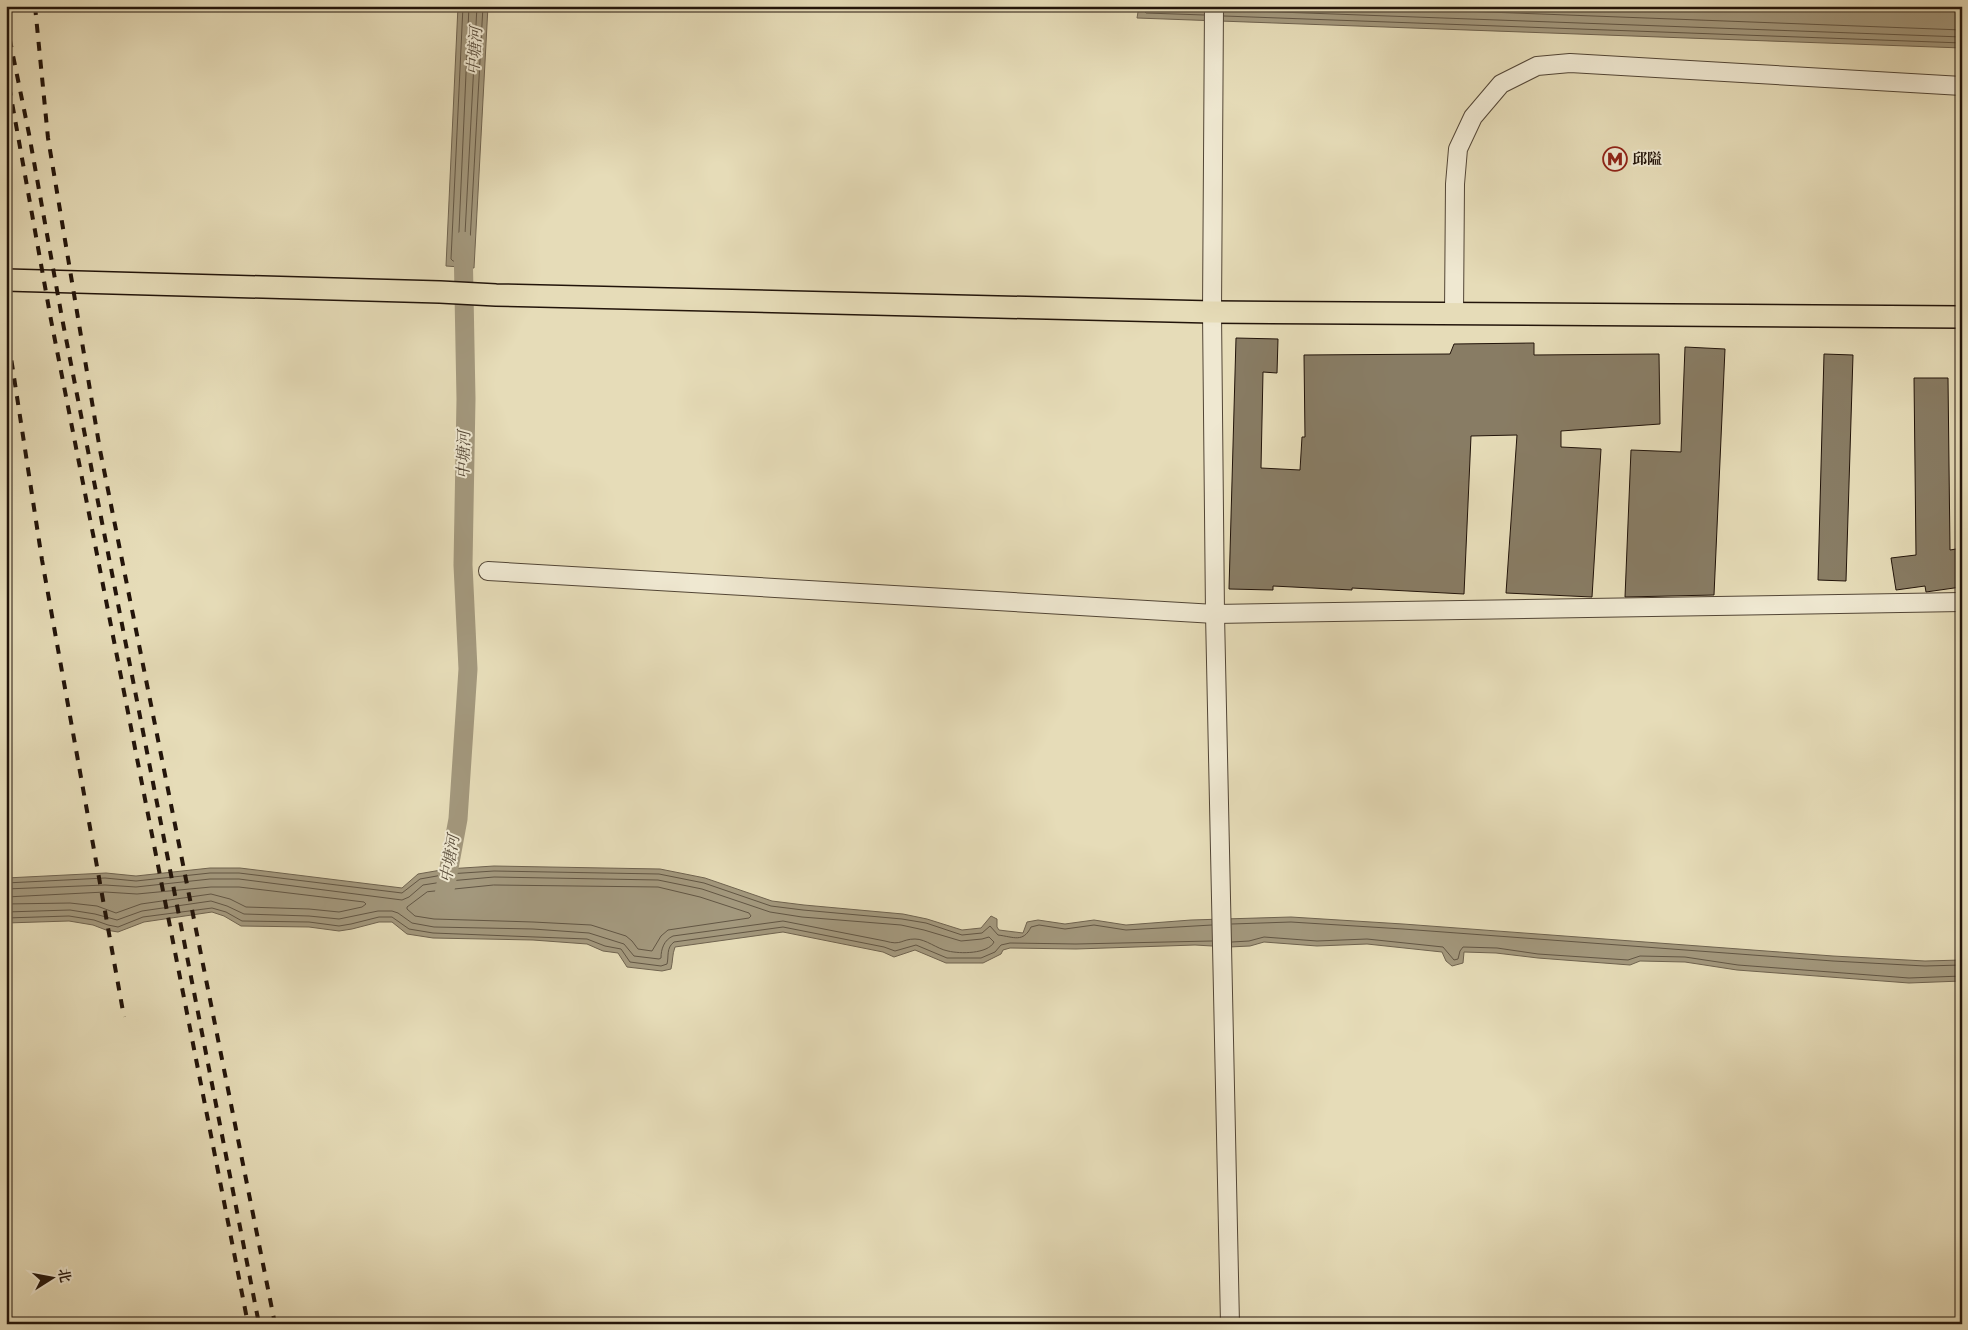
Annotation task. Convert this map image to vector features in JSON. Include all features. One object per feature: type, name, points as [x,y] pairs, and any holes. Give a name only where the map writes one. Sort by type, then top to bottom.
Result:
[{"type":"main road","points":[[6,280],[496,295],[1212,312],[1962,317]]},
{"type":"street","points":[[1214,6],[1212,312],[1215,614],[1230,1324]]},
{"type":"street","points":[[1454,314],[1455,184],[1458,149],[1473,117],[1502,84],[1537,66],[1570,63],[1962,86]]},
{"type":"street","points":[[488,571],[1215,614],[1962,602]]},
{"type":"water","points":[[458,6],[488,6],[474,268],[446,266]]},
{"type":"water","points":[[1139,6],[1962,6],[1962,48],[1137,18]]},
{"type":"water","points":[[494,866],[660,869],[705,878],[772,901],[903,914],[962,930],[981,928],[991,916],[997,919],[999,930],[1023,933],[1027,922],[1038,920],[1065,924],[1094,920],[1126,925],[1191,920],[1291,917],[1833,956],[1925,961],[1962,960],[1962,981],[1909,983],[1737,970],[1685,962],[1640,961],[1630,965],[1496,953],[1464,952],[1463,963],[1452,966],[1446,961],[1442,952],[1367,944],[1317,946],[1264,942],[1250,946],[1229,947],[1195,945],[1076,949],[1010,948],[1003,950],[1001,954],[983,963],[946,963],[915,950],[894,957],[883,952],[783,932],[675,947],[671,969],[662,971],[627,967],[618,953],[603,951],[587,944],[533,940],[433,938],[407,934],[392,922],[379,922],[339,931],[309,927],[241,926],[224,916],[212,912],[144,922],[118,932],[69,921],[6,923],[6,878],[106,873],[136,876],[210,868],[240,868],[402,888],[418,874],[447,869]]},
{"type":"building","points":[[1236,338],[1278,339],[1277,373],[1263,372],[1261,468],[1300,470],[1302,437],[1305,437],[1304,355],[1450,354],[1454,344],[1534,343],[1534,355],[1659,354],[1660,424],[1561,431],[1561,447],[1601,449],[1592,597],[1506,593],[1517,435],[1471,436],[1464,594],[1273,586],[1273,590],[1229,589]]},
{"type":"building","points":[[1685,347],[1725,349],[1714,595],[1625,597],[1631,450],[1681,452]]},
{"type":"building","points":[[1824,354],[1853,355],[1846,581],[1818,580]]},
{"type":"building","points":[[1914,378],[1948,378],[1950,550],[1962,548],[1962,573],[1959,574],[1961,587],[1926,592],[1925,586],[1896,590],[1891,558],[1916,555]]},
{"type":"waterway","name":"中塘河","points":[[444,895],[458,819],[468,669],[463,565],[466,399],[463,241]]},
{"type":"railway","points":[[35,6],[48,138],[100,450],[275,1324]]},
{"type":"railway","points":[[6,21],[29,134],[62,318],[259,1324]]},
{"type":"railway","points":[[6,69],[51,320],[248,1324]]},
{"type":"railway","points":[[6,325],[42,560],[124,1017]]},
{"type":"place","name":"邱隘","points":[[1615,159]]}]
